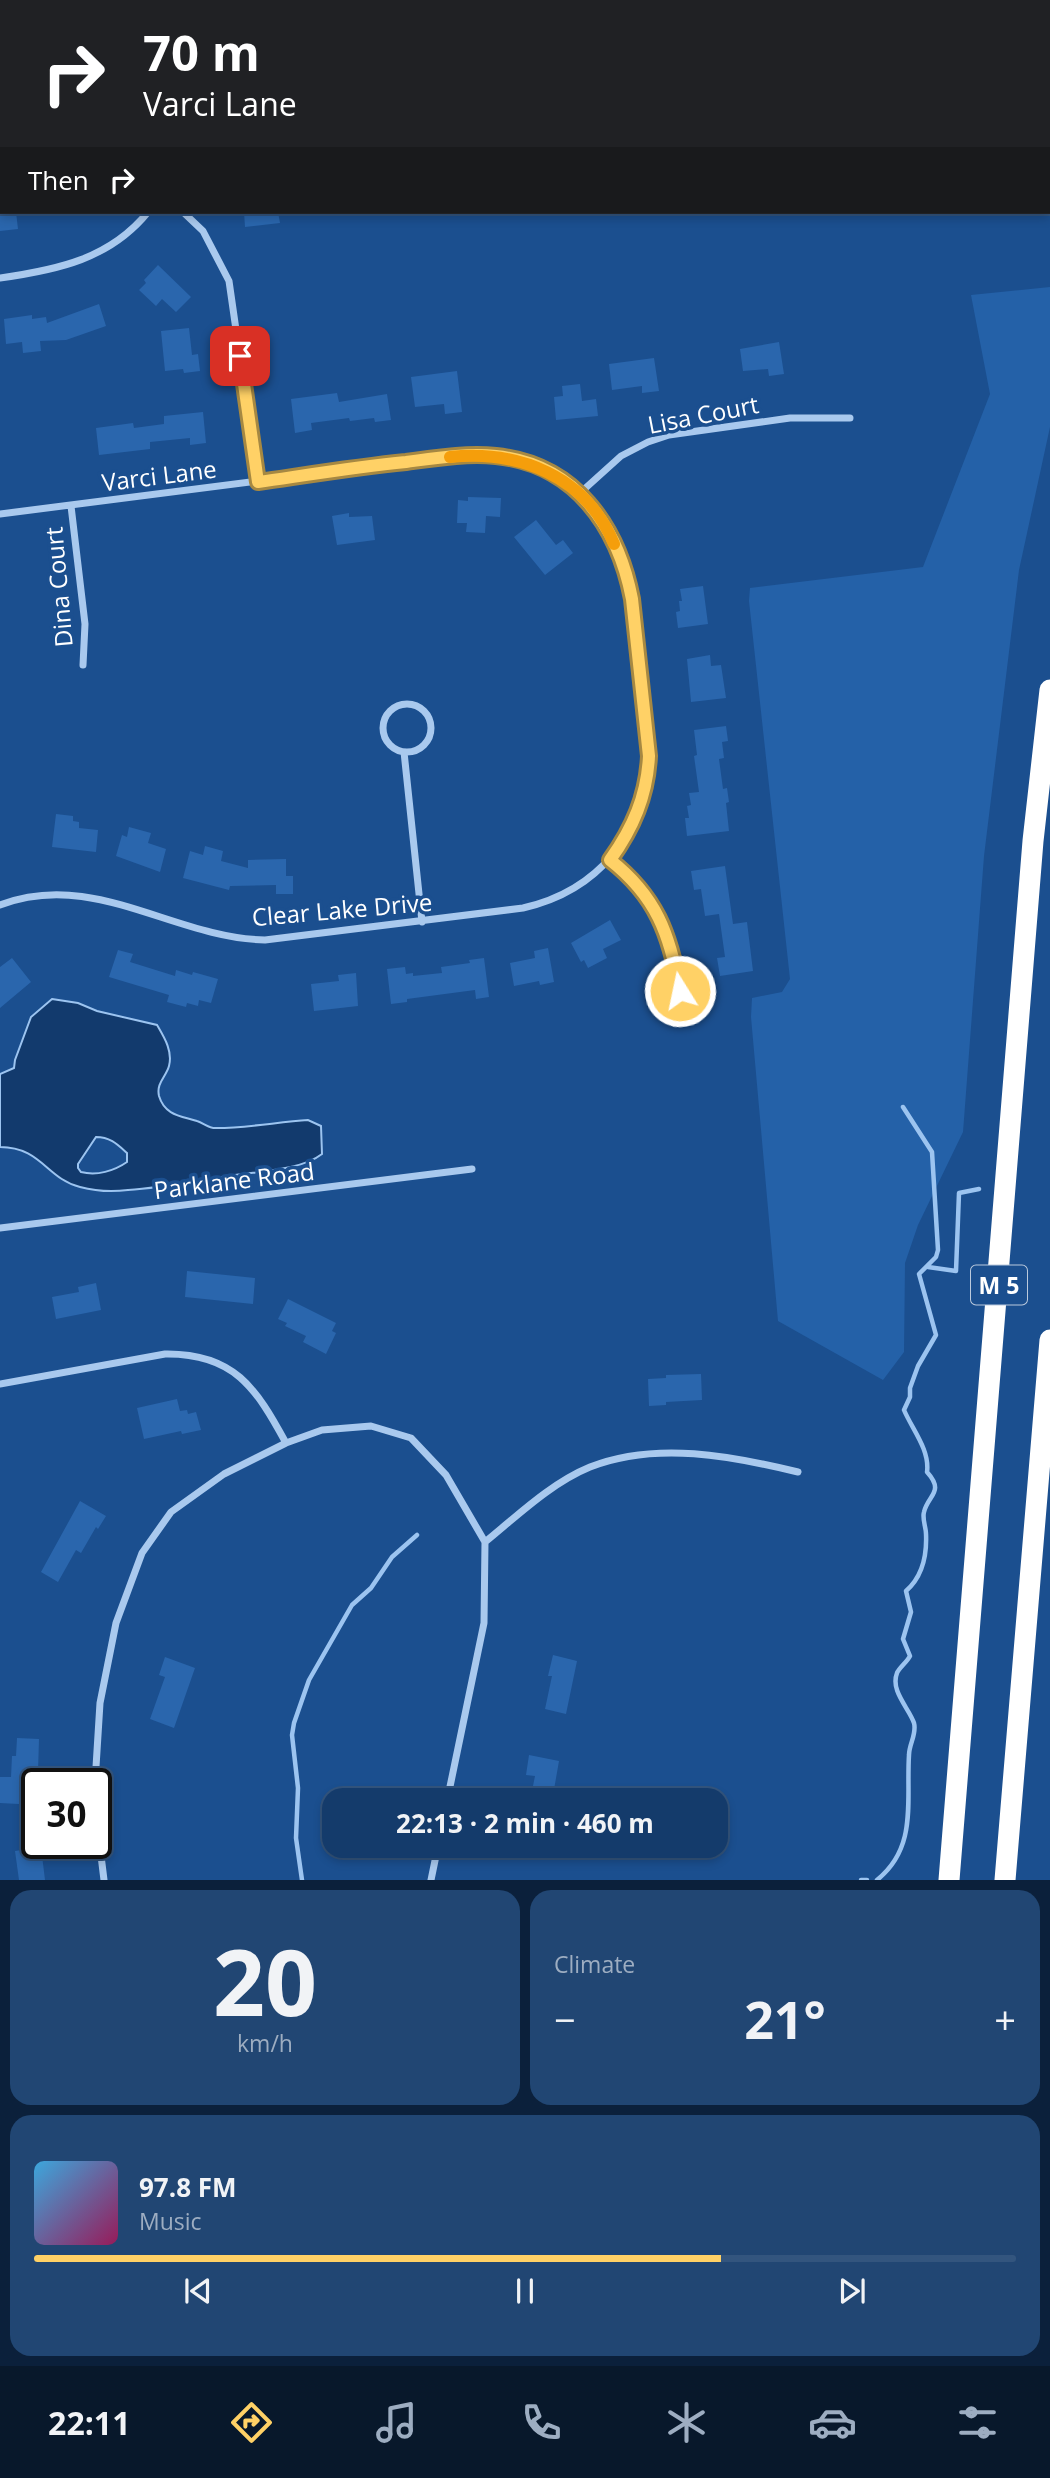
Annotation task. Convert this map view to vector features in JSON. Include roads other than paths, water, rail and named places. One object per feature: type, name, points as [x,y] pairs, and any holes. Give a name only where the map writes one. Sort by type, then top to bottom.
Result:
[{"type":"highway","name":"M 5","points":[[949,1880],[1033,841],[1050,690]]},
{"type":"highway","points":[[1005,1880],[1050,1340]]},
{"type":"street","points":[[0,278],[44,272],[87,259],[124,237],[146,214]]},
{"type":"street","points":[[185,214],[202,231],[229,281],[258,482]]},
{"type":"street","name":"Lisa Court","points":[[580,493],[621,456],[669,435],[790,418],[850,418]]},
{"type":"street","name":"Varci Lane","points":[[0,514],[384,464],[477,455],[521,461],[563,479],[580,493],[609,531],[627,574],[649,756],[647,781],[640,807],[625,839],[610,860],[599,869]]},
{"type":"street","name":"Dina Court","points":[[71,506],[85,624],[83,665]]},
{"type":"street","points":[[411,705],[425,712],[430,727],[429,735],[420,748],[404,752],[391,746],[383,733],[383,725],[390,711],[396,707],[411,705]]},
{"type":"street","points":[[404,752],[422,922]]},
{"type":"street","points":[[610,860],[636,884],[661,920],[673,950],[680,991]]},
{"type":"street","name":"Clear Lake Drive","points":[[0,905],[44,894],[82,895],[212,932],[251,939],[422,922],[536,905],[573,890],[599,869]]},
{"type":"street","name":"Parklane Road","points":[[0,1228],[472,1169]]},
{"type":"street","points":[[0,1384],[166,1354],[191,1353],[214,1360],[233,1370],[263,1403],[286,1443]]},
{"type":"street","points":[[96,1768],[100,1703],[116,1623],[142,1553],[171,1512],[223,1474],[286,1443],[323,1430],[371,1426],[411,1438],[446,1475],[485,1542],[484,1623],[450,1788]]},
{"type":"street","points":[[485,1542],[561,1483],[589,1467],[620,1458],[673,1452],[748,1460],[798,1472]]},
{"type":"street","points":[[431,1880],[436,1858]]},
{"type":"street","points":[[101,1859],[104,1880]]},
{"type":"waterway","points":[[877,1880],[899,1853],[907,1822],[909,1755],[915,1727],[898,1693],[896,1680],[898,1671],[910,1656],[903,1639],[911,1612],[906,1591],[922,1566],[926,1542],[924,1515],[935,1489],[935,1484],[927,1472],[923,1448],[904,1410],[918,1366],[936,1335],[919,1274],[936,1257],[938,1250],[932,1152],[903,1107]]},
{"type":"waterway","points":[[928,1267],[956,1271],[959,1193],[979,1189]]},
{"type":"waterway","points":[[302,1880],[296,1838],[298,1788],[292,1735],[294,1723],[309,1680],[352,1605],[371,1588],[392,1557],[417,1535]]},
{"type":"waterway","points":[[861,1880],[867,1880]]}]
